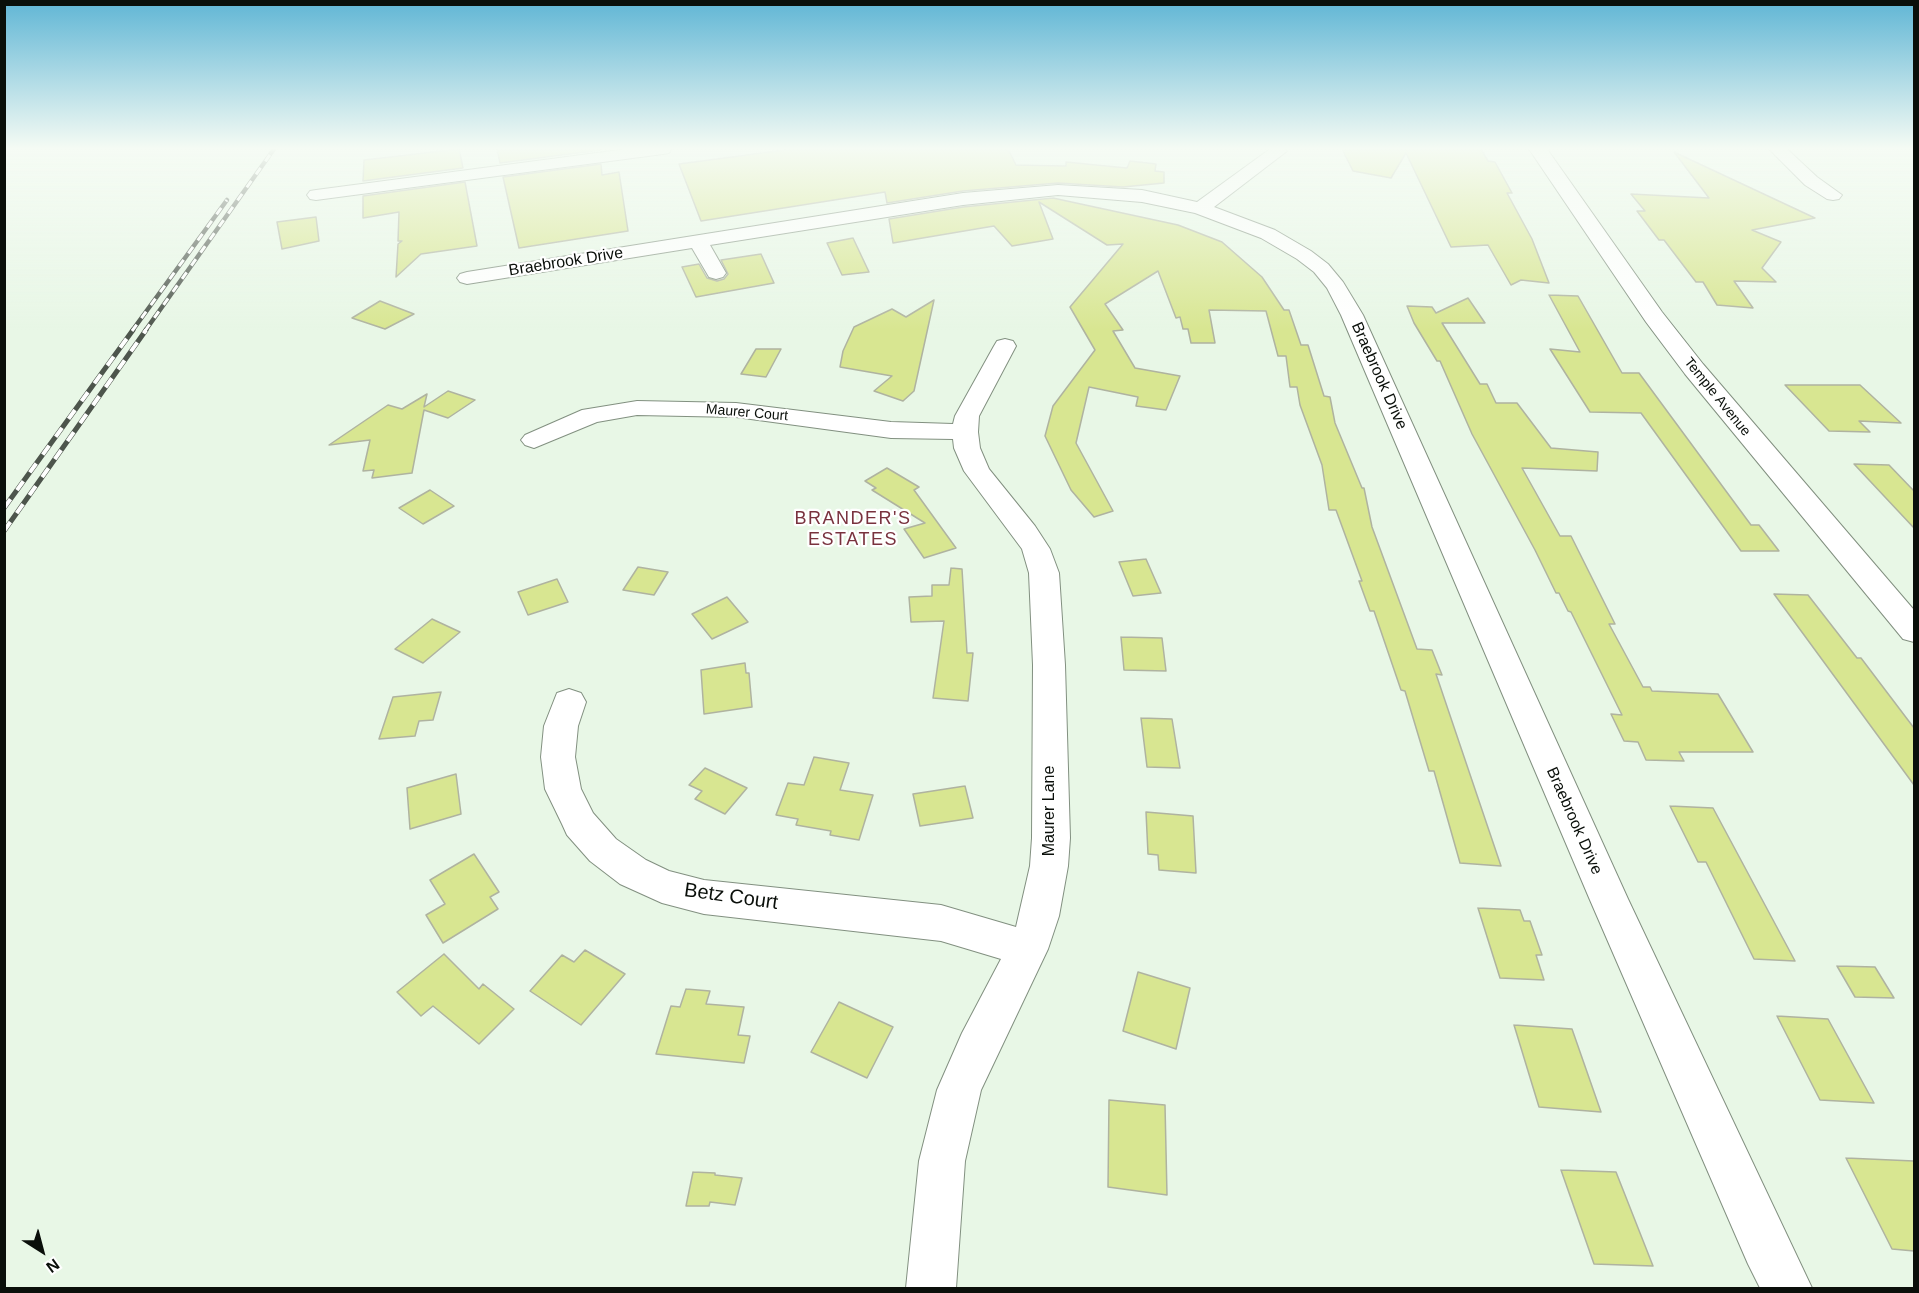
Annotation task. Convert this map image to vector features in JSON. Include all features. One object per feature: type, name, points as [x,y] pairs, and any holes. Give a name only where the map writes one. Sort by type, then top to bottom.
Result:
[{"type":"street","name":"Braebrook Drive","points":[[467,278],[903,209]]},
{"type":"street","name":"Braebrook Drive","points":[[1204,209],[1268,234],[1304,255],[1336,286],[1352,315],[1613,911],[1765,1247],[1787,1288]]},
{"type":"street","name":"Temple Avenue","points":[[1580,209],[1654,317],[1694,369],[1914,631]]},
{"type":"street","points":[[698,241],[716,273]]},
{"type":"street","points":[[965,432],[967,416],[1005,346]]},
{"type":"street","name":"Maurer Court","points":[[534,440],[591,415],[637,408],[736,410],[891,430],[965,432]]},
{"type":"street","name":"Maurer Lane","points":[[931,1288],[942,1161],[959,1090],[977,1047],[1028,949],[1039,916],[1049,866],[1051,838],[1049,665],[1044,573],[1036,549],[1025,532],[977,471],[967,448],[965,432]]},
{"type":"street","name":"Betz Court","points":[[569,702],[561,726],[558,757],[563,789],[580,824],[603,850],[633,872],[662,886],[704,897],[940,923],[1028,949]]},
{"type":"building","points":[[363,209],[470,209],[477,246],[421,254],[396,277],[398,244],[402,241],[398,241],[399,212],[363,218]]},
{"type":"building","points":[[510,209],[625,209],[628,231],[519,248]]},
{"type":"building","points":[[696,209],[775,209],[701,221]]},
{"type":"building","points":[[949,209],[1042,209],[1053,239],[1012,246],[994,226],[893,243],[889,219]]},
{"type":"building","points":[[1051,209],[1106,209],[1178,225],[1222,242],[1262,277],[1284,310],[1289,310],[1301,345],[1308,345],[1324,396],[1330,397],[1335,423],[1362,488],[1364,488],[1372,527],[1417,649],[1432,650],[1442,675],[1436,674],[1501,866],[1460,863],[1434,771],[1429,771],[1405,691],[1401,690],[1374,611],[1370,611],[1359,581],[1362,581],[1336,510],[1329,510],[1322,465],[1300,405],[1297,387],[1290,387],[1286,356],[1278,356],[1266,311],[1209,310],[1215,343],[1191,343],[1188,329],[1183,329],[1180,317],[1176,318],[1158,271],[1105,304],[1123,330],[1113,331],[1135,368],[1180,376],[1166,410],[1136,406],[1138,397],[1089,387],[1076,443],[1113,511],[1094,517],[1071,490],[1045,436],[1053,406],[1095,350],[1070,307],[1123,244],[1107,245]]},
{"type":"building","points":[[1433,209],[1516,209],[1532,239],[1549,283],[1521,280],[1511,285],[1488,245],[1451,247]]},
{"type":"building","points":[[1644,209],[1796,209],[1815,218],[1752,230],[1781,242],[1762,268],[1776,282],[1734,281],[1753,308],[1717,305],[1703,282],[1696,282],[1664,240],[1659,240],[1637,211],[1645,211]]},
{"type":"building","points":[[316,217],[319,241],[282,249],[277,222]]},
{"type":"building","points":[[853,238],[869,272],[842,275],[827,243]]},
{"type":"building","points":[[761,254],[774,283],[696,297],[682,267],[699,264],[707,278],[717,281],[724,279],[728,274],[721,260]]},
{"type":"building","points":[[1549,295],[1578,296],[1622,373],[1639,373],[1751,525],[1759,525],[1779,551],[1741,551],[1641,413],[1590,412],[1550,349],[1580,352]]},
{"type":"building","points":[[1468,298],[1485,323],[1442,323],[1480,384],[1487,384],[1496,403],[1517,403],[1551,448],[1598,452],[1597,471],[1522,468],[1560,536],[1571,536],[1615,624],[1609,624],[1643,687],[1650,687],[1652,691],[1718,694],[1753,752],[1679,752],[1684,761],[1646,760],[1638,742],[1624,741],[1611,714],[1622,715],[1571,612],[1568,611],[1559,593],[1556,593],[1472,434],[1440,361],[1437,361],[1414,323],[1407,306],[1432,307],[1436,313]]},
{"type":"building","points":[[934,300],[914,391],[903,401],[874,391],[892,376],[840,367],[843,351],[854,327],[892,309],[906,317]]},
{"type":"building","points":[[380,301],[414,314],[385,329],[352,318]]},
{"type":"building","points":[[756,349],[781,349],[766,377],[741,374]]},
{"type":"building","points":[[1785,385],[1860,385],[1901,423],[1859,421],[1870,432],[1829,431]]},
{"type":"building","points":[[448,391],[475,400],[448,418],[424,410],[412,473],[372,478],[374,470],[363,471],[370,440],[329,445],[388,405],[402,409],[427,394],[424,407]]},
{"type":"building","points":[[1854,464],[1889,465],[1914,491],[1914,528]]},
{"type":"building","points":[[887,468],[919,487],[914,490],[956,548],[924,558],[904,529],[925,523],[872,490],[876,488],[865,481]]},
{"type":"building","points":[[430,490],[454,506],[423,524],[399,508]]},
{"type":"building","points":[[1146,559],[1161,593],[1133,596],[1119,562]]},
{"type":"building","points":[[638,567],[668,572],[654,595],[623,590]]},
{"type":"building","points":[[951,568],[962,569],[967,653],[973,653],[968,701],[933,698],[944,621],[911,622],[909,597],[932,596],[932,585],[949,585]]},
{"type":"building","points":[[557,579],[568,602],[528,615],[518,592]]},
{"type":"building","points":[[1774,594],[1808,595],[1857,658],[1861,658],[1914,728],[1914,785]]},
{"type":"building","points":[[727,597],[748,622],[712,639],[692,614]]},
{"type":"building","points":[[432,619],[460,632],[423,663],[395,649]]},
{"type":"building","points":[[1121,637],[1162,638],[1166,671],[1124,670]]},
{"type":"building","points":[[745,663],[746,673],[749,673],[752,707],[704,714],[701,670]]},
{"type":"building","points":[[441,692],[433,720],[419,721],[415,736],[379,739],[393,697]]},
{"type":"building","points":[[1141,718],[1172,719],[1180,768],[1147,767]]},
{"type":"building","points":[[814,757],[849,763],[840,790],[873,795],[859,840],[830,835],[831,831],[796,825],[798,819],[776,815],[788,783],[804,785]]},
{"type":"building","points":[[705,768],[747,788],[725,814],[695,799],[702,791],[689,785]]},
{"type":"building","points":[[456,774],[461,814],[410,829],[407,788]]},
{"type":"building","points":[[965,786],[973,818],[920,826],[913,794]]},
{"type":"building","points":[[1670,806],[1713,808],[1795,961],[1754,959],[1706,862],[1698,862]]},
{"type":"building","points":[[1146,812],[1193,816],[1196,873],[1159,870],[1158,855],[1148,854]]},
{"type":"building","points":[[474,854],[499,892],[490,897],[498,909],[443,943],[426,915],[445,904],[430,880]]},
{"type":"building","points":[[1478,908],[1520,910],[1524,921],[1530,921],[1542,955],[1536,955],[1544,980],[1500,978]]},
{"type":"building","points":[[585,950],[625,974],[581,1025],[530,991],[562,955],[574,962]]},
{"type":"building","points":[[444,954],[479,989],[483,984],[514,1009],[479,1044],[433,1006],[421,1016],[397,992]]},
{"type":"building","points":[[1837,966],[1875,967],[1894,998],[1855,997]]},
{"type":"building","points":[[1138,972],[1190,988],[1176,1049],[1123,1031]]},
{"type":"building","points":[[686,989],[710,991],[706,1004],[744,1007],[738,1035],[750,1036],[744,1063],[656,1054],[671,1006],[680,1007]]},
{"type":"building","points":[[839,1002],[893,1027],[867,1078],[811,1052]]},
{"type":"building","points":[[1777,1016],[1828,1019],[1874,1103],[1820,1100]]},
{"type":"building","points":[[1514,1025],[1572,1029],[1601,1112],[1539,1107]]},
{"type":"building","points":[[1109,1100],[1165,1105],[1167,1195],[1108,1187]]},
{"type":"building","points":[[1846,1158],[1914,1161],[1914,1251],[1892,1249]]},
{"type":"building","points":[[1561,1170],[1616,1172],[1653,1266],[1594,1264]]},
{"type":"building","points":[[693,1172],[742,1178],[735,1205],[710,1202],[709,1206],[686,1206]]},
{"type":"railway","points":[[132,331],[220,209]]},
{"type":"railway","points":[[145,331],[231,209]]},
{"type":"railway","points":[[4,508],[133,330]]},
{"type":"railway","points":[[4,531],[146,330]]},
{"type":"district","name":"BRANDER'S ESTATES","points":[[853,529]]}]
